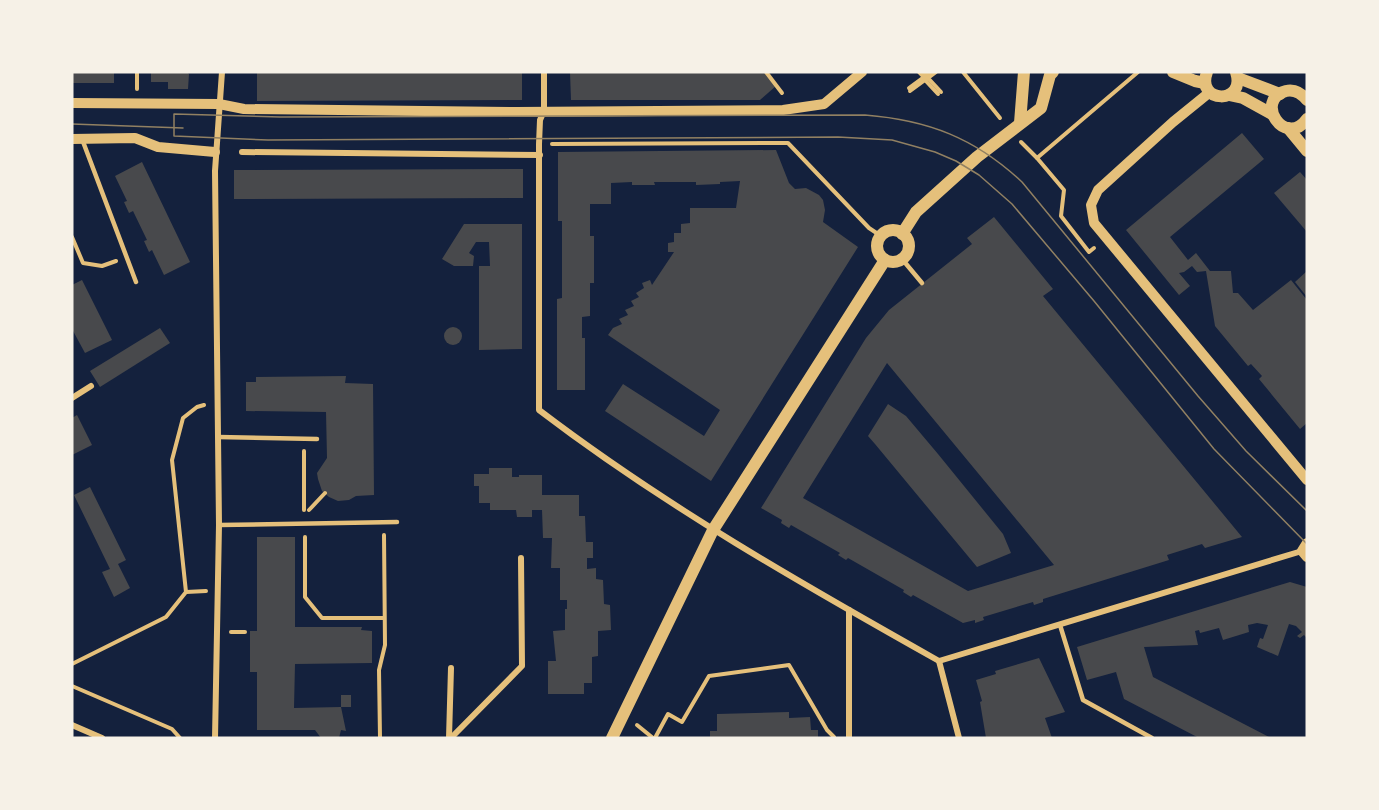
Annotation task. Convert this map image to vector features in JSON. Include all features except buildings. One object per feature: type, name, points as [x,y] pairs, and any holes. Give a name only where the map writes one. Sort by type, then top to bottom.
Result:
[{"type":"main road","points":[[1020,123],[1024,72]]},
{"type":"main road","points":[[902,234],[916,212],[972,161],[1041,108],[1050,75],[1053,72]]},
{"type":"main road","points":[[1173,72],[1195,81],[1207,82],[1219,97],[1229,95],[1243,98],[1272,114],[1278,123],[1288,128],[1307,151]]},
{"type":"main road","points":[[1229,95],[1236,88],[1237,75],[1280,94]]},
{"type":"main road","points":[[1272,114],[1273,103],[1280,94],[1292,90],[1306,96]]},
{"type":"main road","points":[[1288,128],[1300,126],[1307,118]]},
{"type":"main road","points":[[893,231],[902,234],[909,246],[906,255],[894,262],[885,260],[877,249],[881,236],[893,231]]},
{"type":"main road","points":[[612,738],[713,530],[885,260]]},
{"type":"street","points":[[215,738],[219,525],[216,152],[222,72]]},
{"type":"street","points":[[544,72],[544,111],[540,125],[539,144],[539,410],[584,444],[713,530],[939,661],[959,738]]},
{"type":"street","points":[[72,104],[219,104],[244,109],[783,110],[824,104],[862,72]]},
{"type":"street","points":[[1207,82],[1173,122],[1098,190],[1091,205],[1094,223],[1307,480]]},
{"type":"street","points":[[77,139],[135,138],[158,147],[216,152]]},
{"type":"street","points":[[242,152],[540,155]]},
{"type":"street","points":[[72,398],[91,386]]},
{"type":"street","points":[[939,661],[1305,550]]},
{"type":"street","points":[[450,738],[522,666],[522,558]]},
{"type":"street","points":[[849,610],[849,738]]},
{"type":"street","points":[[450,738],[451,668]]},
{"type":"street","points":[[72,725],[102,738]]},
{"type":"lane","points":[[77,139],[136,282]]},
{"type":"lane","points":[[902,258],[922,284]]},
{"type":"lane","points":[[218,437],[317,439]]},
{"type":"lane","points":[[219,525],[397,522]]},
{"type":"lane","points":[[1060,624],[1083,700],[1152,738]]},
{"type":"path","points":[[766,72],[783,94],[783,110]]},
{"type":"path","points":[[919,72],[926,76],[940,93]]},
{"type":"path","points":[[910,89],[926,76],[936,72]]},
{"type":"path","points":[[1105,238],[1089,252],[1061,216],[1064,190],[1037,158],[1138,72]]},
{"type":"path","points":[[539,144],[788,143],[869,228],[881,236]]},
{"type":"path","points":[[72,237],[83,262],[102,266],[127,256]]},
{"type":"path","points":[[72,664],[165,617],[186,592],[172,460],[183,418],[197,407],[218,400]]},
{"type":"path","points":[[304,439],[304,515]]},
{"type":"path","points":[[319,500],[325,493]]},
{"type":"path","points":[[380,738],[379,670],[385,645],[384,522]]},
{"type":"path","points":[[305,524],[305,597],[322,618],[384,618]]},
{"type":"path","points":[[231,632],[245,632]]},
{"type":"path","points":[[655,738],[668,714],[682,722],[709,676],[789,665],[827,730],[835,738]]},
{"type":"path","points":[[72,686],[172,729],[180,738]]},
{"type":"tram line","points":[[1307,511],[1246,451],[1198,396],[1022,182],[986,154],[950,134],[909,121],[865,115],[280,117],[174,114],[174,136],[268,140],[838,137],[892,140],[935,152],[979,175],[1012,204],[1214,449],[1307,544]]},
{"type":"tram line","points":[[72,124],[183,128]]}]
